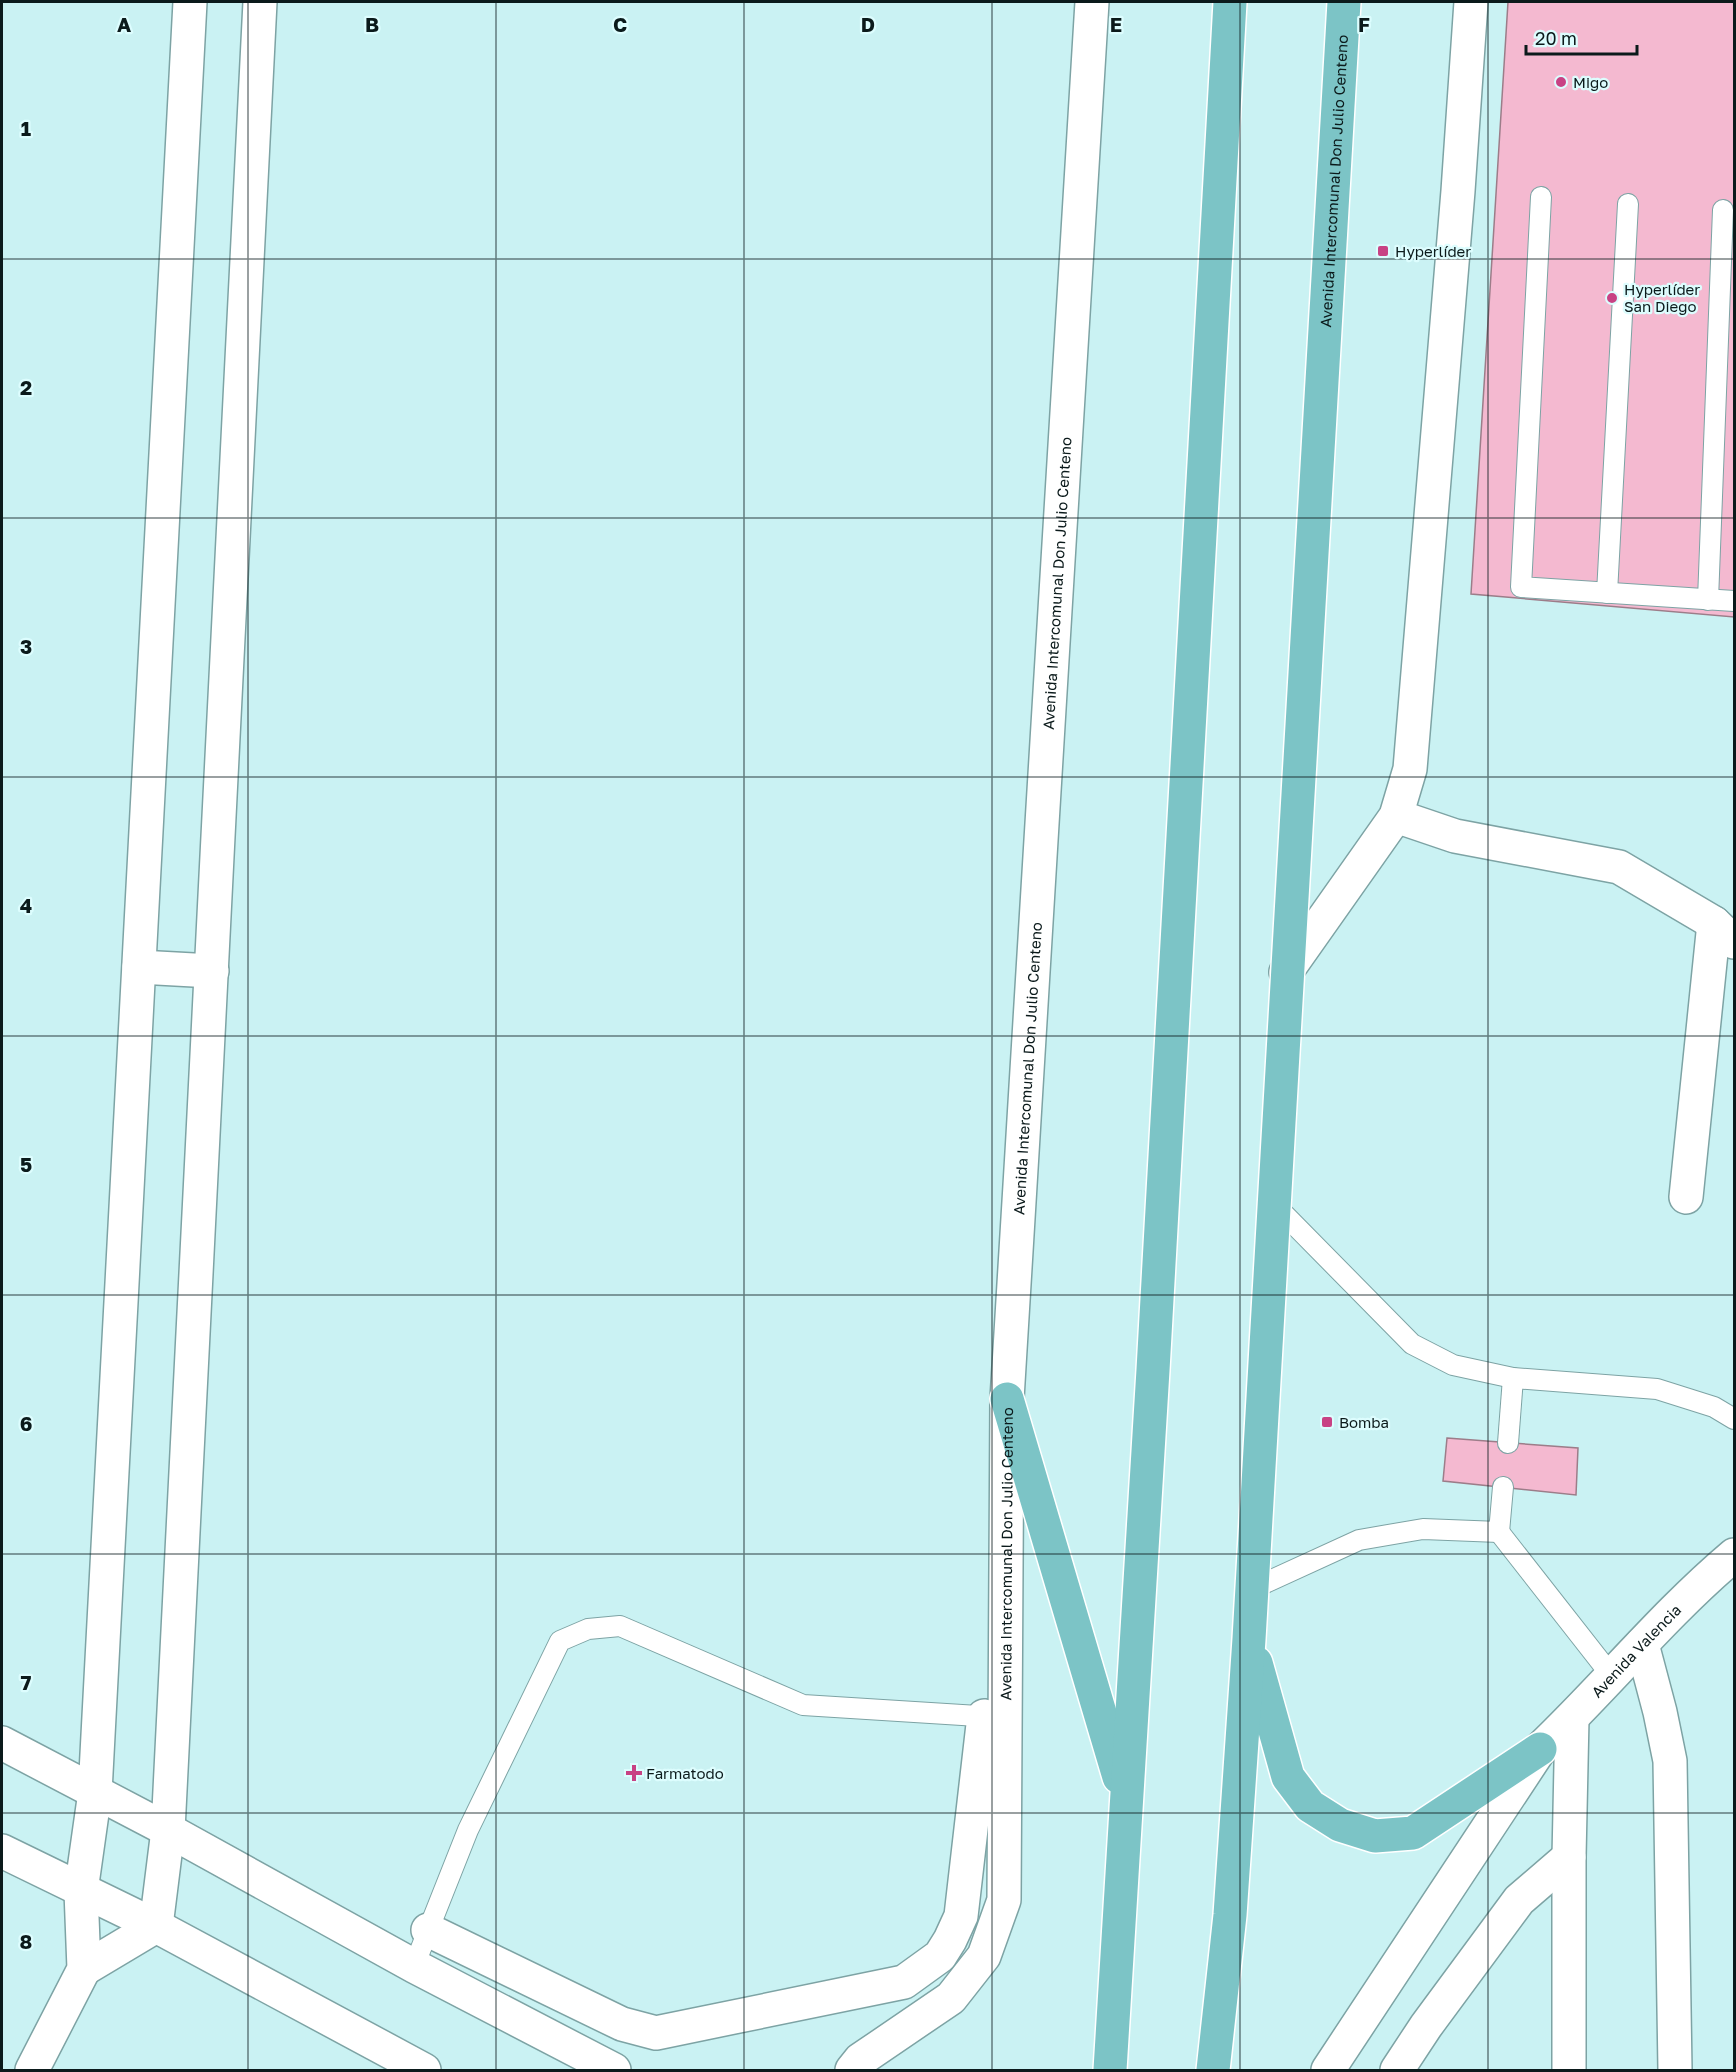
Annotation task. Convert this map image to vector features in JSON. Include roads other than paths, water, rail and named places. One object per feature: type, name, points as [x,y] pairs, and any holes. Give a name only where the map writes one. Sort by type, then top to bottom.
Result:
[{"type":"main road","points":[[1110,2070],[1154,1358],[1230,2]]},
{"type":"main road","name":"Avenida Intercomunal Don Julio Centeno","points":[[1214,2070],[1230,1915],[1249,1639],[1344,2]]},
{"type":"main road","points":[[1007,1399],[1126,1800]]},
{"type":"main road","points":[[1249,1639],[1288,1777],[1310,1806],[1340,1825],[1375,1836],[1413,1833],[1540,1749]]},
{"type":"street","points":[[33,2070],[84,1969],[81,1891],[95,1792],[190,2]]},
{"type":"street","points":[[156,1926],[168,1830],[261,2]]},
{"type":"street","name":"Avenida Intercomunal Don Julio Centeno","points":[[852,2070],[860,2060],[951,1998],[984,1956],[1004,1900],[995,1717],[1007,1399],[1092,2]]},
{"type":"street","points":[[1286,972],[1396,816],[1410,769],[1458,191],[1471,2]]},
{"type":"street","points":[[1396,816],[1455,836],[1619,867],[1724,932],[1686,1197]]},
{"type":"street","points":[[139,968],[212,970]]},
{"type":"street","name":"Avenida Valencia","points":[[1328,2070],[1540,1749],[1703,1582],[1734,1555]]},
{"type":"street","points":[[1642,1644],[1670,1761],[1676,2070]]},
{"type":"street","points":[[428,1930],[622,2024],[656,2034],[904,1982],[940,1956],[961,1916],[995,1717]]},
{"type":"street","points":[[1569,2070],[1569,1857],[1572,1718]]},
{"type":"street","points":[[2,1743],[168,1830],[414,1966],[614,2070]]},
{"type":"street","points":[[2,1851],[156,1926],[424,2070]]},
{"type":"street","points":[[1397,2070],[1426,2026],[1519,1900],[1569,1857]]},
{"type":"street","points":[[84,1969],[156,1926]]},
{"type":"lane","points":[[1541,197],[1521,587],[1734,601]]},
{"type":"lane","points":[[1607,593],[1628,204]]},
{"type":"lane","points":[[1708,600],[1723,210]]},
{"type":"lane","points":[[1274,1204],[1412,1344],[1453,1365],[1513,1378],[1657,1389],[1714,1407],[1734,1419]]},
{"type":"lane","points":[[1508,1443],[1513,1378]]},
{"type":"lane","points":[[1503,1487],[1499,1532],[1611,1675]]},
{"type":"lane","points":[[1252,1589],[1359,1540],[1423,1529],[1499,1532]]},
{"type":"lane","points":[[414,1966],[468,1830],[560,1641],[588,1629],[620,1626],[803,1705],[995,1717]]},
{"type":"place","name":"Migo","points":[[1561,82]]},
{"type":"place","name":"Hyperlíder","points":[[1383,251]]},
{"type":"place","name":"Hyperlíder San Diego","points":[[1612,298]]},
{"type":"place","name":"Bomba","points":[[1327,1422]]},
{"type":"place","name":"Farmatodo","points":[[634,1773]]}]
